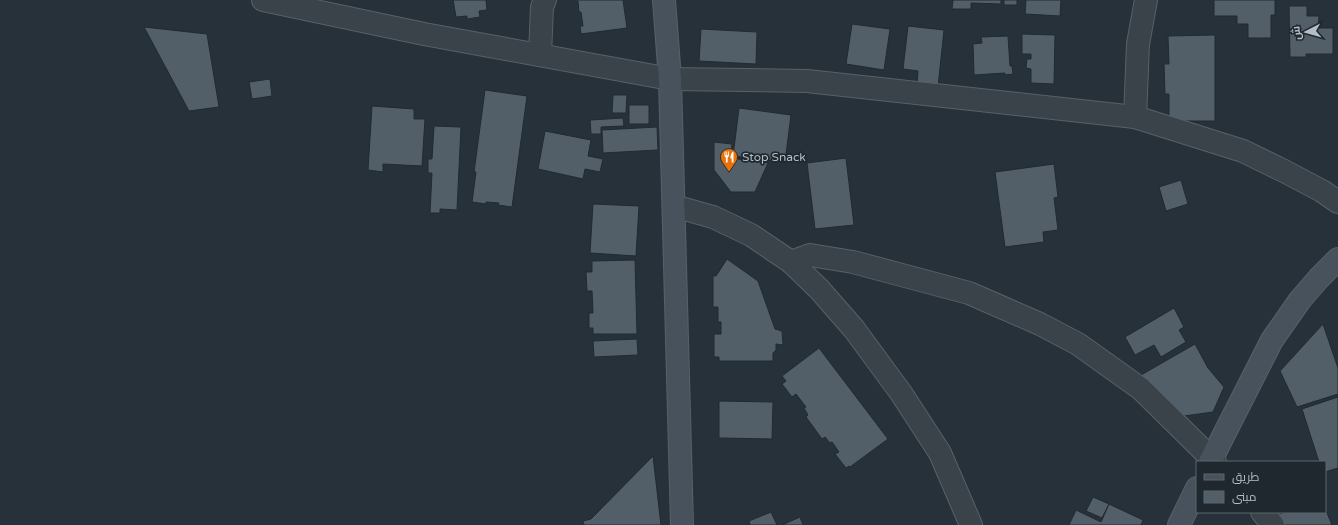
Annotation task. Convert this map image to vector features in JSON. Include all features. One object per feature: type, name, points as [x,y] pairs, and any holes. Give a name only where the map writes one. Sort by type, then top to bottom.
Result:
[{"type":"main road","points":[[664,0],[670,79],[682,525]]},
{"type":"main road","points":[[1212,461],[1272,340],[1300,300],[1338,259]]},
{"type":"main road","points":[[1179,525],[1196,490]]},
{"type":"street","points":[[263,0],[424,34],[670,79],[807,81],[1135,117],[1243,151],[1284,170],[1322,191],[1338,202]]},
{"type":"street","points":[[540,55],[542,7],[545,0]]},
{"type":"street","points":[[1135,117],[1138,44],[1146,0]]},
{"type":"street","points":[[674,206],[713,217],[751,235],[791,262],[819,289],[854,329],[901,393],[940,453],[971,525]]},
{"type":"street","points":[[791,262],[810,255],[853,262],[969,293],[1040,324],[1078,344],[1141,389],[1212,461]]},
{"type":"street","points":[[1263,513],[1273,525]]},
{"type":"building","points":[[453,0],[486,0],[487,10],[479,11],[480,17],[467,19],[467,16],[456,17]]},
{"type":"building","points":[[574,0],[623,0],[627,28],[581,34],[580,26],[583,26],[581,12],[579,12],[578,1]]},
{"type":"building","points":[[953,0],[1001,0],[1001,4],[971,3],[971,9],[952,9]]},
{"type":"building","points":[[1004,0],[1017,0],[1017,5],[1004,5]]},
{"type":"building","points":[[1026,0],[1061,0],[1060,16],[1025,14]]},
{"type":"building","points":[[1214,0],[1275,0],[1275,15],[1271,15],[1271,38],[1248,38],[1248,24],[1237,24],[1237,16],[1214,16]]},
{"type":"building","points":[[1289,6],[1307,6],[1307,16],[1319,16],[1318,28],[1333,28],[1333,54],[1306,54],[1306,57],[1290,57]]},
{"type":"building","points":[[852,24],[890,29],[884,70],[846,64]]},
{"type":"building","points":[[908,26],[944,30],[938,87],[917,85],[918,71],[903,69]]},
{"type":"building","points":[[144,27],[207,34],[219,107],[189,111]]},
{"type":"building","points":[[701,29],[757,32],[756,64],[699,61]]},
{"type":"building","points":[[1022,34],[1055,35],[1054,84],[1031,83],[1031,69],[1026,68],[1027,59],[1031,59],[1031,54],[1022,54]]},
{"type":"building","points":[[1215,35],[1215,121],[1169,121],[1169,94],[1165,94],[1164,64],[1169,64],[1168,36]]},
{"type":"building","points":[[1008,36],[1010,66],[1012,66],[1013,74],[1005,75],[1005,73],[974,75],[973,44],[982,43],[981,37]]},
{"type":"building","points":[[270,79],[272,96],[252,99],[249,82]]},
{"type":"building","points":[[485,90],[527,96],[512,207],[498,205],[499,203],[486,202],[486,204],[472,202],[476,172],[474,172]]},
{"type":"building","points":[[613,95],[627,95],[626,113],[612,113]]},
{"type":"building","points":[[629,105],[649,105],[649,124],[629,124]]},
{"type":"building","points":[[372,106],[414,109],[414,119],[425,119],[422,166],[383,164],[383,172],[368,170]]},
{"type":"building","points":[[739,108],[791,115],[785,162],[733,156]]},
{"type":"building","points":[[623,118],[624,126],[601,127],[601,134],[591,134],[590,120]]},
{"type":"building","points":[[434,126],[461,127],[457,210],[440,209],[440,213],[430,213],[432,173],[428,173],[428,159],[432,159]]},
{"type":"building","points":[[657,127],[658,150],[603,153],[602,130]]},
{"type":"building","points":[[545,131],[591,140],[588,156],[603,159],[600,172],[585,169],[583,179],[538,169]]},
{"type":"building","points":[[714,142],[732,144],[731,158],[768,163],[755,192],[731,192],[714,170]]},
{"type":"building","points":[[846,158],[854,225],[815,229],[807,163]]},
{"type":"building","points":[[1054,164],[1058,197],[1054,198],[1058,230],[1043,232],[1044,242],[1005,247],[995,172]]},
{"type":"building","points":[[1181,180],[1188,204],[1166,211],[1159,187]]},
{"type":"building","points":[[593,204],[639,206],[636,256],[590,253]]},
{"type":"building","points":[[727,259],[758,281],[775,329],[782,331],[783,345],[776,344],[776,350],[773,353],[773,361],[719,361],[719,357],[714,357],[714,334],[721,334],[721,322],[718,322],[718,307],[713,307],[713,276],[716,276]]},
{"type":"building","points":[[635,260],[637,334],[593,334],[593,328],[589,328],[589,313],[593,313],[592,291],[587,291],[586,272],[592,272],[592,261]]},
{"type":"building","points":[[1174,308],[1184,327],[1179,330],[1186,342],[1161,357],[1154,345],[1135,355],[1125,337]]},
{"type":"building","points":[[1323,324],[1338,368],[1338,394],[1297,407],[1280,371]]},
{"type":"building","points":[[637,339],[638,355],[594,357],[593,341]]},
{"type":"building","points":[[1195,344],[1208,368],[1224,387],[1213,412],[1184,416],[1141,375]]},
{"type":"building","points":[[819,348],[888,439],[850,467],[849,466],[846,468],[835,454],[839,452],[832,442],[830,443],[825,437],[822,439],[806,417],[808,415],[804,408],[806,407],[796,394],[792,397],[782,384],[786,381],[782,376]]},
{"type":"building","points":[[1338,397],[1338,468],[1326,472],[1326,461],[1319,461],[1302,409]]},
{"type":"building","points":[[719,401],[773,402],[772,439],[719,438]]},
{"type":"building","points":[[653,456],[661,525],[584,525],[583,521],[591,519]]},
{"type":"building","points":[[1093,497],[1109,504],[1102,518],[1086,511]]},
{"type":"building","points":[[1109,504],[1143,520],[1141,525],[1069,525],[1076,510],[1101,522]]},
{"type":"building","points":[[1326,510],[1332,525],[1283,525],[1277,515],[1282,513],[1326,513]]},
{"type":"building","points":[[771,512],[777,525],[750,525],[749,521]]},
{"type":"building","points":[[800,517],[803,525],[782,525]]},
{"type":"place","name":"Stop Snack","points":[[729,172]]}]
